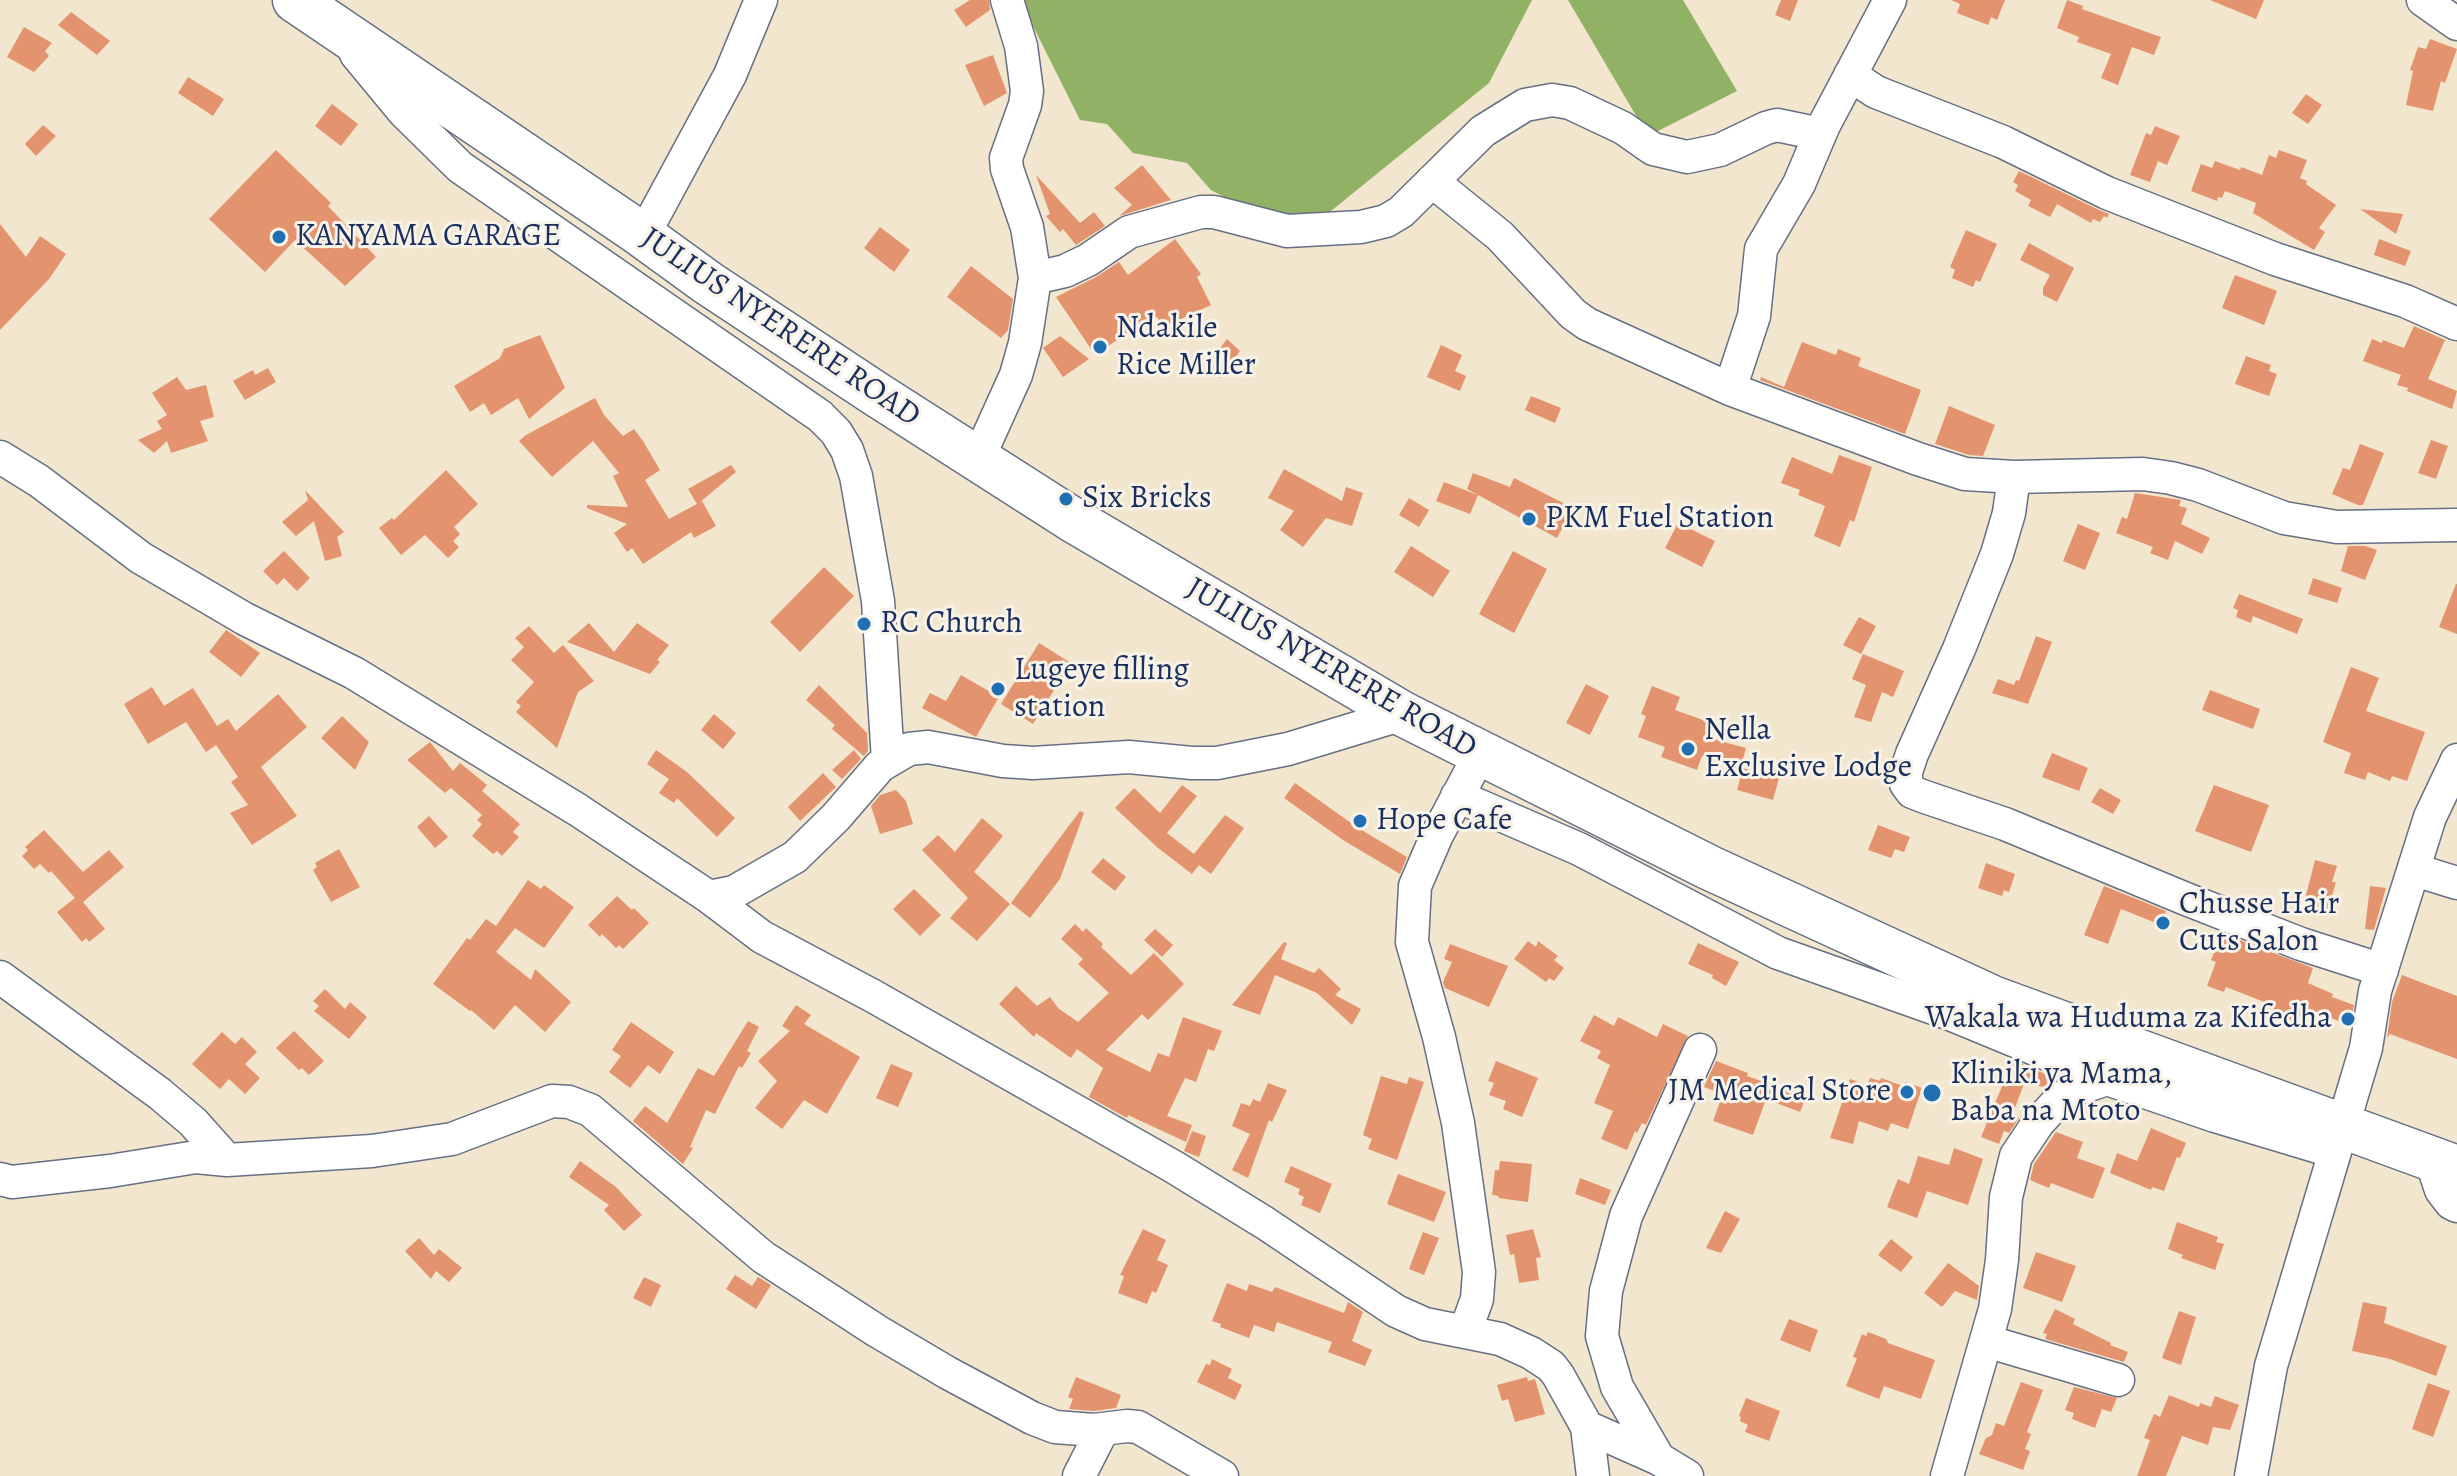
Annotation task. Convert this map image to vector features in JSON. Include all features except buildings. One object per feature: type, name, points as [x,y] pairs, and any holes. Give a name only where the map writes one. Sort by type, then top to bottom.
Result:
[{"type":"highway","name":"JULIUS NYERERE ROAD","points":[[295,0],[721,292],[978,459],[1073,520],[1403,714],[1710,868],[1995,999],[2125,1066],[2339,1139],[2444,1163]]},
{"type":"street","points":[[643,236],[730,75],[761,0]]},
{"type":"street","points":[[978,459],[1016,375],[1025,343],[1035,278],[1027,227],[1007,169],[1006,158],[1027,91],[1021,46],[1007,0]]},
{"type":"street","points":[[1730,389],[1757,302],[1761,249],[1799,184],[1820,134],[1890,0]]},
{"type":"street","points":[[2423,0],[2457,24]]},
{"type":"street","points":[[334,26],[404,112],[460,167],[820,416],[836,432],[847,450],[856,476],[878,601],[888,761]]},
{"type":"street","points":[[1850,75],[1876,92],[2003,142],[2107,193],[2275,259],[2405,301],[2457,324]]},
{"type":"street","points":[[1035,278],[1065,271],[1088,260],[1129,232],[1201,212],[1214,212],[1287,231],[1361,227],[1386,221],[1401,212],[1483,131],[1525,105],[1552,100],[1595,113],[1653,149],[1670,155],[1703,156],[1777,125],[1820,134]]},
{"type":"street","points":[[1432,181],[1500,236],[1573,314],[1595,329],[1730,389],[1834,430],[1953,470],[1965,474],[2014,477],[2143,474],[2198,485],[2284,518],[2337,527],[2457,525]]},
{"type":"street","points":[[0,457],[39,481],[141,558],[245,619],[354,673],[578,810],[709,897],[762,937],[873,996],[1174,1167],[1396,1311],[1425,1324],[1500,1339],[1551,1366],[1587,1427],[1593,1476]]},
{"type":"street","points":[[2014,477],[2009,513],[1997,554],[1912,754],[1906,784],[1912,792],[2005,824],[2200,905],[2301,944],[2382,970]]},
{"type":"street","points":[[709,897],[734,892],[795,857],[836,817],[869,777],[909,749],[928,747],[1003,761],[1033,763],[1129,757],[1217,763],[1288,749],[1403,714]]},
{"type":"street","points":[[1465,1332],[1477,1299],[1479,1272],[1458,1123],[1439,1037],[1412,942],[1415,886],[1437,835],[1480,754]]},
{"type":"street","points":[[2251,1476],[2271,1366],[2366,1048],[2375,991],[2430,817],[2457,760]]},
{"type":"street","points":[[1457,796],[1579,849],[1778,953],[1950,1014],[2125,1066]]},
{"type":"street","points":[[2415,870],[2457,883]]},
{"type":"street","points":[[0,977],[171,1103],[227,1160]]},
{"type":"street","points":[[1659,1459],[1617,1387],[1602,1336],[1606,1291],[1626,1216],[1700,1050]]},
{"type":"street","points":[[1947,1476],[1986,1341],[2000,1276],[2006,1197],[2016,1156],[2038,1123],[2061,1098],[2125,1066]]},
{"type":"street","points":[[0,1179],[12,1182],[196,1157],[227,1160],[372,1151],[452,1139],[552,1101],[569,1102],[590,1110],[763,1257],[877,1331],[1032,1418],[1055,1427],[1138,1427],[1222,1476]]},
{"type":"street","points":[[2444,1163],[2441,1190],[2457,1206]]},
{"type":"street","points":[[1986,1341],[2118,1380]]},
{"type":"street","points":[[1587,1427],[1659,1459],[1687,1476]]},
{"type":"street","points":[[1079,1476],[1103,1429]]},
{"type":"green space","points":[[1020,0],[1532,0],[1489,83],[1326,215],[1272,222],[1211,190],[1187,163],[1133,153],[1107,124],[1080,120]]},
{"type":"green space","points":[[1568,0],[1683,0],[1737,91],[1648,136]]},
{"type":"place","name":"KANYAMA GARAGE","points":[[279,237]]},
{"type":"place","name":"Ndakile Rice Miller","points":[[1100,347]]},
{"type":"place","name":"Six Bricks","points":[[1066,499]]},
{"type":"place","name":"PKM Fuel Station","points":[[1529,519]]},
{"type":"place","name":"RC Church","points":[[864,624]]},
{"type":"place","name":"Lugeye filling station","points":[[998,689]]},
{"type":"place","name":"Nella Exclusive Lodge","points":[[1688,749]]},
{"type":"place","name":"Hope Cafe","points":[[1360,821]]},
{"type":"place","name":"Chusse Hair Cuts Salon","points":[[2163,923]]},
{"type":"place","name":"Wakala wa Huduma za Kifedha","points":[[2348,1019]]},
{"type":"place","name":"JM Medical Store","points":[[1907,1092]]},
{"type":"place","name":"Kliniki ya Mama, Baba na Mtoto","points":[[1932,1093]]}]
